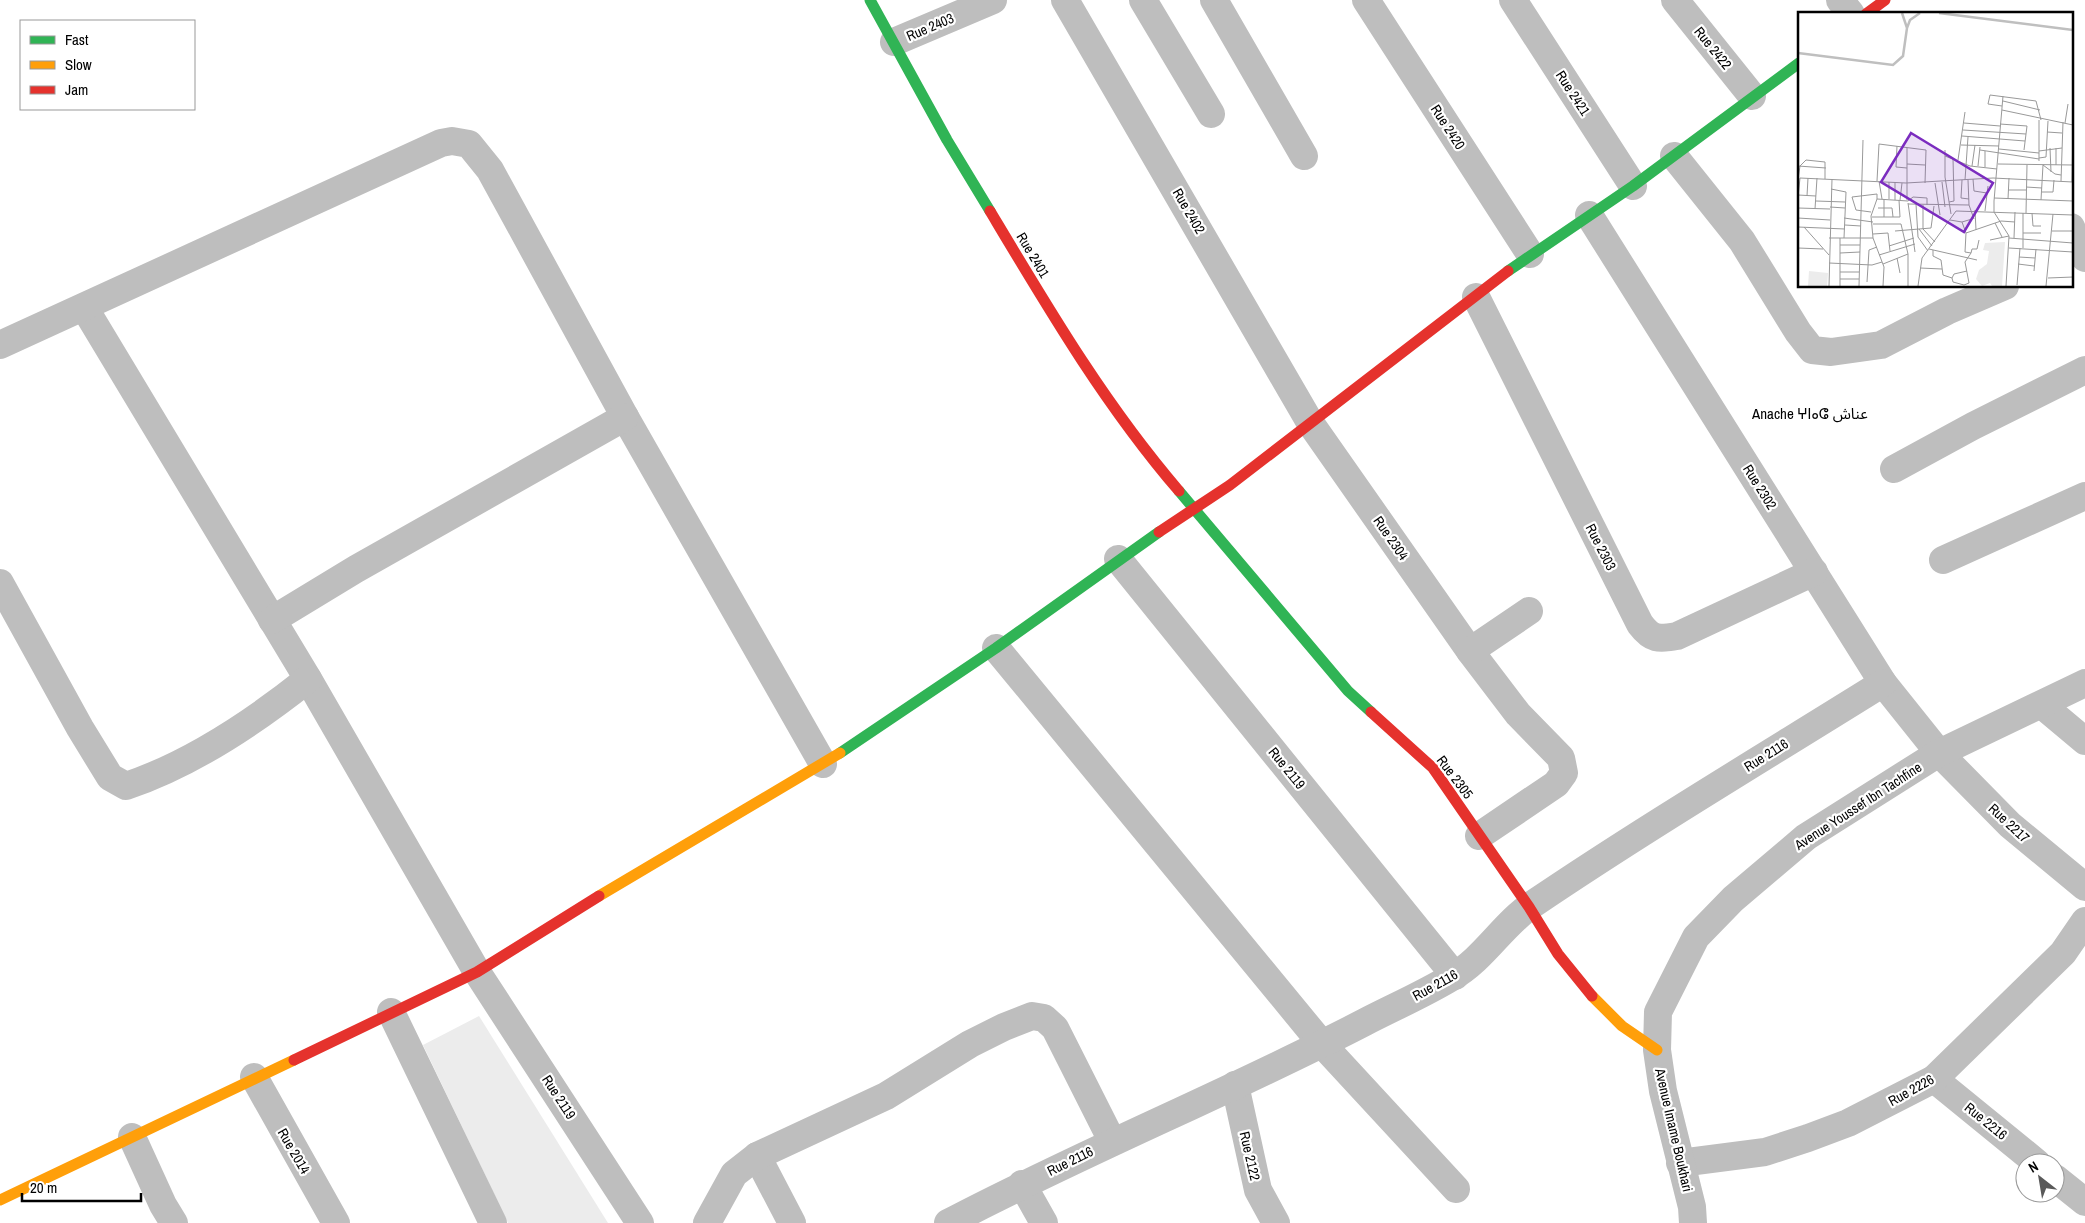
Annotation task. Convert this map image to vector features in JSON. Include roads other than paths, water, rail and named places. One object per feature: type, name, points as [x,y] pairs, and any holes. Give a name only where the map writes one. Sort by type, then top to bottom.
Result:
[{"type":"street","name":"Rue 2401","points":[[870,0],[947,140],[1066,337],[1119,416],[1194,510]]},
{"type":"street","name":"Rue 2403","points":[[894,42],[993,0]]},
{"type":"street","name":"Rue 2402","points":[[1065,0],[1311,424]]},
{"type":"street","points":[[1143,0],[1211,114]]},
{"type":"street","points":[[1214,0],[1304,156]]},
{"type":"street","name":"Rue 2420","points":[[1366,0],[1530,254]]},
{"type":"street","name":"Rue 2421","points":[[1513,0],[1634,186]]},
{"type":"street","name":"Rue 2422","points":[[1675,0],[1752,96]]},
{"type":"street","points":[[1840,0],[1849,12]]},
{"type":"street","points":[[1869,12],[1885,0]]},
{"type":"street","points":[[0,1200],[477,972],[661,858],[823,764],[996,648],[1118,559],[1194,510],[1311,424],[1530,254],[1634,186],[1798,63]]},
{"type":"street","points":[[0,345],[441,143],[452,141],[469,144],[490,170],[626,417],[823,764]]},
{"type":"street","points":[[1674,156],[1742,241],[1798,332],[1812,350],[1831,352],[1881,345],[1910,332],[1947,311],[2000,288]]},
{"type":"street","name":"Rue 2302","points":[[1589,215],[1883,683],[1939,753]]},
{"type":"street","points":[[2072,230],[2080,256]]},
{"type":"street","name":"Rue 2303","points":[[1476,297],[1640,624],[1649,635],[1662,639],[1677,636],[1814,572]]},
{"type":"street","name":"Rue 2119","points":[[84,307],[308,679],[477,972],[640,1223]]},
{"type":"street","points":[[1894,469],[1973,426],[2085,370]]},
{"type":"street","points":[[272,620],[356,569],[626,417]]},
{"type":"street","name":"Rue 2304","points":[[1311,424],[1470,651],[1518,714],[1561,758],[1564,768],[1562,777],[1556,784],[1478,836]]},
{"type":"street","points":[[1943,560],[2085,496]]},
{"type":"street","name":"Rue 2305","points":[[1194,510],[1348,691],[1432,768],[1583,988],[1622,1026],[1657,1050]]},
{"type":"street","name":"Rue 2119","points":[[1118,559],[1455,976]]},
{"type":"street","points":[[0,583],[80,728],[110,777],[126,786],[152,778],[224,738],[269,710],[308,679]]},
{"type":"street","points":[[1470,651],[1529,612]]},
{"type":"street","points":[[996,648],[1322,1044],[1456,1189]]},
{"type":"street","name":"Rue 2116","points":[[948,1223],[1022,1184],[1322,1044],[1455,976],[1529,907],[1626,843],[1883,683]]},
{"type":"street","name":"Avenue Youssef Ibn Tachfine","points":[[1673,981],[1696,937],[1733,899],[1806,837],[1939,753],[2085,683]]},
{"type":"street","points":[[2042,705],[2085,741]]},
{"type":"street","name":"Rue 2217","points":[[1939,753],[2010,825],[2085,887]]},
{"type":"street","name":"Rue 2226","points":[[1680,1163],[1765,1152],[1808,1138],[1848,1123],[1934,1079],[2063,953],[2085,921]]},
{"type":"street","name":"Avenue Imame Boukhari","points":[[1673,981],[1658,1012],[1657,1050],[1663,1091],[1692,1206],[1693,1223]]},
{"type":"street","points":[[391,1012],[493,1223]]},
{"type":"street","points":[[707,1223],[734,1174],[757,1156],[886,1096],[970,1044],[1032,1016],[1044,1018],[1056,1028],[1112,1141]]},
{"type":"street","name":"Rue 2014","points":[[254,1077],[336,1223]]},
{"type":"street","name":"Rue 2216","points":[[1934,1079],[2025,1153]]},
{"type":"street","name":"Rue 2122","points":[[1235,1085],[1258,1190],[1276,1223]]},
{"type":"street","points":[[132,1138],[163,1205],[174,1223]]},
{"type":"street","points":[[757,1156],[792,1223]]},
{"type":"street","points":[[1022,1184],[1044,1223]]},
{"type":"street","points":[[2065,1186],[2085,1202]]},
{"type":"district","name":"Anache ⵖⵏⴰⵛ عناش","points":[[1810,414]]}]
